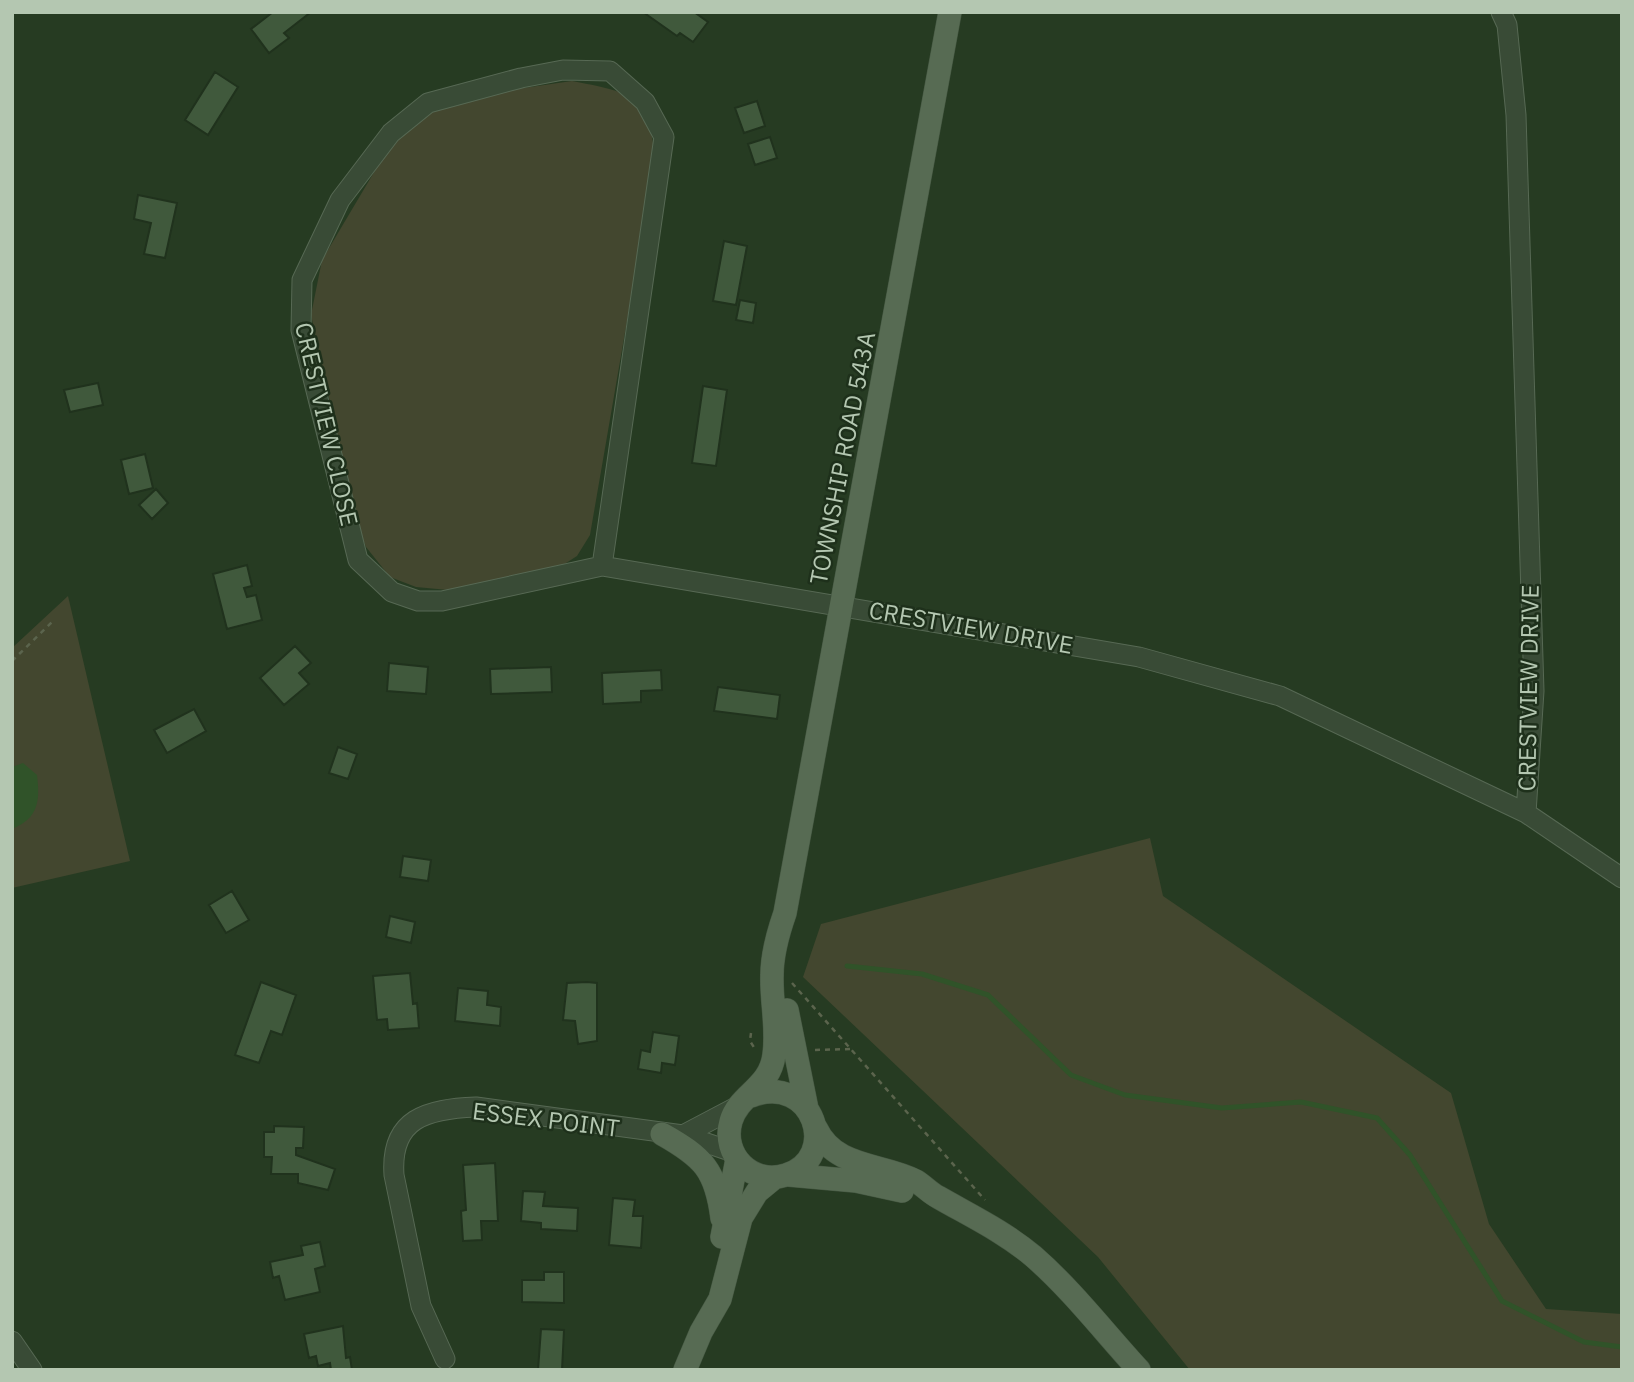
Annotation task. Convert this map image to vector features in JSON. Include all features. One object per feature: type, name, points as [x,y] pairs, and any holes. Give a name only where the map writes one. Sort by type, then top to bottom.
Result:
[{"type":"main road","name":"TOWNSHIP ROAD 543A","points":[[701,1332],[704,1304],[724,1231],[735,1156],[729,1132],[745,1101],[771,1070],[774,1055],[772,968],[785,912],[950,12]]},
{"type":"main road","name":"TOWNSHIP ROAD 543A","points":[[685,1370],[719,1299],[747,1205],[810,1156],[815,1143],[789,1024],[785,975],[785,912]]},
{"type":"main road","points":[[745,1101],[764,1091],[792,1095],[811,1119],[821,1141],[838,1153],[855,1163],[916,1181],[936,1197],[995,1227],[1032,1256],[1139,1370]]},
{"type":"main road","points":[[672,1135],[707,1165],[720,1202],[724,1231]]},
{"type":"main road","points":[[735,1156],[747,1170],[760,1176],[856,1181],[936,1197]]},
{"type":"street","name":"CRESTVIEW DRIVE","points":[[841,604],[1139,657],[1280,696],[1526,813],[1534,691],[1517,129],[1507,25],[1501,12]]},
{"type":"street","name":"CRESTVIEW CLOSE","points":[[603,566],[664,137],[645,102],[610,71],[563,70],[521,78],[428,103],[391,133],[340,200],[302,280],[301,330],[358,560],[393,592],[418,601],[442,601],[603,566],[841,604]]},
{"type":"street","points":[[1526,813],[1622,878]]},
{"type":"street","points":[[672,1135],[745,1101]]},
{"type":"street","name":"ESSEX POINT","points":[[445,1359],[421,1306],[399,1212],[392,1155],[396,1140],[416,1119],[447,1108],[476,1107],[672,1135],[735,1156]]},
{"type":"street","points":[[12,1341],[32,1370]]},
{"type":"path","points":[[12,661],[53,621]]},
{"type":"path","points":[[785,975],[987,1203]]},
{"type":"path","points":[[809,1052],[825,1049],[852,1050]]},
{"type":"shaded area","points":[[572,81],[622,93],[633,100],[648,121],[655,159],[590,535],[577,556],[552,572],[448,590],[416,587],[390,577],[366,547],[356,522],[311,315],[322,260],[389,147],[435,110],[481,94]]},
{"type":"shaded area","points":[[68,596],[130,861],[12,888],[12,648]]},
{"type":"shaded area","points":[[23,763],[37,775],[38,800],[33,814],[12,829],[12,767]]},
{"type":"shaded area","points":[[1150,838],[1163,896],[1451,1093],[1489,1224],[1546,1309],[1622,1314],[1622,1370],[1190,1370],[1098,1257],[803,977],[821,924]]},
{"type":"building","points":[[273,12],[311,12],[284,33],[289,38],[269,53],[251,29]]},
{"type":"building","points":[[643,12],[694,12],[708,22],[693,42],[680,33],[677,36]]},
{"type":"building","points":[[215,72],[238,87],[208,135],[185,120]]},
{"type":"building","points":[[757,101],[765,126],[744,133],[735,108]]},
{"type":"building","points":[[770,137],[777,158],[755,165],[748,144]]},
{"type":"building","points":[[138,195],[177,203],[165,258],[144,254],[151,223],[134,219]]},
{"type":"building","points":[[724,241],[747,246],[736,305],[713,301]]},
{"type":"building","points":[[740,300],[756,303],[753,323],[736,320]]},
{"type":"building","points":[[98,383],[103,405],[70,412],[64,390]]},
{"type":"building","points":[[703,386],[727,390],[716,466],[692,463]]},
{"type":"building","points":[[145,454],[153,488],[129,494],[121,460]]},
{"type":"building","points":[[156,489],[168,503],[152,519],[139,505]]},
{"type":"building","points":[[247,565],[252,586],[244,588],[247,597],[256,595],[262,620],[227,629],[213,574]]},
{"type":"building","points":[[295,646],[311,663],[299,673],[309,684],[284,705],[260,678]]},
{"type":"building","points":[[389,663],[428,667],[426,694],[387,691]]},
{"type":"building","points":[[551,667],[552,692],[491,694],[490,669]]},
{"type":"building","points":[[661,670],[662,690],[641,691],[641,702],[603,704],[602,673]]},
{"type":"building","points":[[718,687],[780,695],[777,719],[714,711]]},
{"type":"building","points":[[194,709],[206,731],[167,753],[154,730]]},
{"type":"building","points":[[338,747],[357,754],[348,779],[329,773]]},
{"type":"building","points":[[403,856],[431,860],[428,881],[400,877]]},
{"type":"building","points":[[232,891],[249,920],[226,933],[209,905]]},
{"type":"building","points":[[390,916],[415,922],[411,943],[386,937]]},
{"type":"building","points":[[410,973],[419,1028],[388,1030],[387,1019],[377,1020],[373,976]]},
{"type":"building","points":[[261,982],[296,995],[282,1035],[271,1031],[259,1063],[235,1055]]},
{"type":"building","points":[[567,983],[597,983],[597,1041],[578,1044],[575,1021],[563,1020]]},
{"type":"building","points":[[458,988],[488,991],[487,1005],[501,1007],[500,1026],[455,1021]]},
{"type":"building","points":[[653,1032],[679,1036],[675,1065],[662,1063],[661,1073],[638,1069],[641,1050],[650,1052]]},
{"type":"building","points":[[274,1126],[304,1127],[303,1148],[296,1148],[296,1155],[335,1169],[328,1190],[298,1183],[298,1174],[271,1174],[272,1157],[264,1157],[264,1132],[274,1132]]},
{"type":"building","points":[[495,1163],[498,1221],[481,1221],[482,1240],[463,1241],[461,1211],[466,1210],[463,1165]]},
{"type":"building","points":[[523,1191],[545,1192],[543,1206],[578,1208],[577,1231],[541,1229],[541,1223],[521,1221]]},
{"type":"building","points":[[613,1198],[635,1200],[633,1216],[643,1216],[641,1248],[609,1245]]},
{"type":"building","points":[[320,1242],[325,1266],[315,1269],[320,1292],[285,1300],[279,1276],[273,1278],[270,1262],[303,1255],[301,1246]]},
{"type":"building","points":[[544,1272],[564,1272],[564,1303],[522,1302],[522,1280],[544,1280]]},
{"type":"building","points":[[343,1326],[346,1358],[350,1357],[352,1370],[331,1370],[330,1363],[318,1366],[316,1356],[309,1358],[304,1334]]},
{"type":"building","points":[[541,1329],[564,1330],[562,1370],[538,1370]]},
{"type":"waterway","points":[[847,966],[922,974],[988,995],[1071,1075],[1125,1095],[1222,1108],[1301,1102],[1377,1118],[1410,1155],[1502,1301],[1584,1342],[1622,1347]]}]
